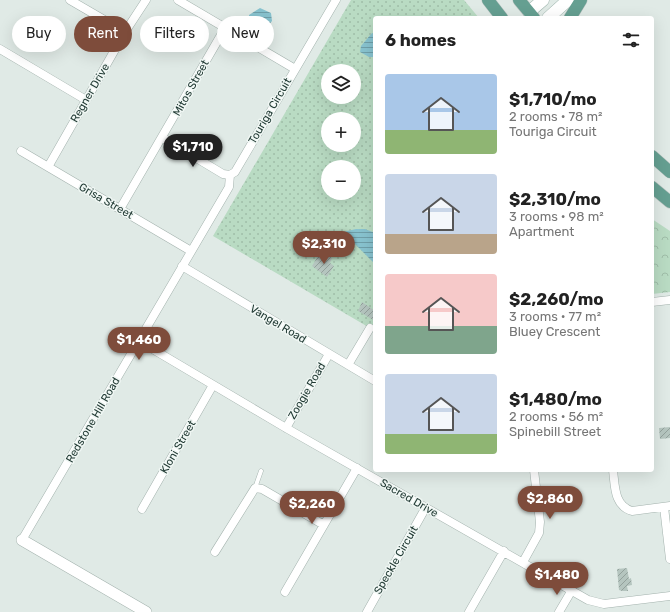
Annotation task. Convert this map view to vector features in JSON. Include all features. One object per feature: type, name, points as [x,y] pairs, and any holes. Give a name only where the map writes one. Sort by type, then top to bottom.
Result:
[{"type":"main road","points":[[488,0],[500,16]]},
{"type":"main road","points":[[519,0],[529,16],[543,0]]},
{"type":"main road","points":[[550,16],[568,0]]},
{"type":"main road","points":[[571,16],[580,0]]},
{"type":"main road","points":[[654,158],[670,172]]},
{"type":"main road","points":[[654,189],[670,202]]},
{"type":"street","points":[[70,0],[98,16]]},
{"type":"street","name":"Regner Drive","points":[[132,21],[146,0]]},
{"type":"street","points":[[178,0],[217,24]]},
{"type":"street","name":"Touriga Circuit","points":[[230,175],[235,172],[336,0]]},
{"type":"street","name":"Mitos Street","points":[[120,209],[163,138],[217,41]]},
{"type":"street","points":[[0,49],[86,100]]},
{"type":"street","name":"Regner Drive","points":[[48,167],[114,52]]},
{"type":"street","points":[[266,52],[295,69]]},
{"type":"street","points":[[163,138],[223,174],[230,175]]},
{"type":"street","name":"Grisa Street","points":[[22,151],[191,251]]},
{"type":"street","name":"Redstone Hill Road","points":[[146,612],[22,540],[229,187],[230,175]]},
{"type":"street","name":"Vangel Road","points":[[182,266],[373,380]]},
{"type":"street","points":[[654,302],[670,300]]},
{"type":"street","points":[[348,365],[370,328]]},
{"type":"street","name":"Sacred Drive","points":[[139,341],[286,428],[588,600],[604,604],[670,596]]},
{"type":"street","name":"Zoogie Road","points":[[286,428],[329,354]]},
{"type":"street","name":"Kloni Street","points":[[142,509],[213,385]]},
{"type":"street","points":[[285,592],[358,468]]},
{"type":"street","points":[[523,562],[539,533],[540,522],[534,472]]},
{"type":"street","points":[[613,472],[617,499],[624,508],[632,511],[667,507],[670,559]]},
{"type":"street","points":[[216,552],[255,488],[262,489],[324,525]]},
{"type":"street","name":"Speckle Circuit","points":[[367,612],[426,507]]},
{"type":"street","points":[[469,612],[504,551]]},
{"type":"street","points":[[559,612],[572,590]]},
{"type":"lane","points":[[255,488],[261,471]]},
{"type":"green space","points":[[351,0],[464,0],[477,16],[373,16],[373,330],[213,236]]},
{"type":"green space","points":[[654,220],[670,231],[670,292],[654,294]]},
{"type":"water","points":[[260,8],[271,13],[271,16],[249,16]]},
{"type":"water","points":[[373,33],[373,57],[369,57],[360,52],[361,46]]},
{"type":"water","points":[[356,229],[365,229],[373,232],[373,262],[351,240],[341,236],[343,232]]},
{"type":"building","points":[[326,255],[332,258],[330,263],[334,266],[327,277],[312,266],[318,256],[323,259]]},
{"type":"building","points":[[362,302],[373,310],[373,320],[358,311]]},
{"type":"building","points":[[670,427],[670,438],[660,439],[659,428]]},
{"type":"building","points":[[627,568],[632,585],[627,586],[628,591],[622,591],[619,590],[617,569]]}]
